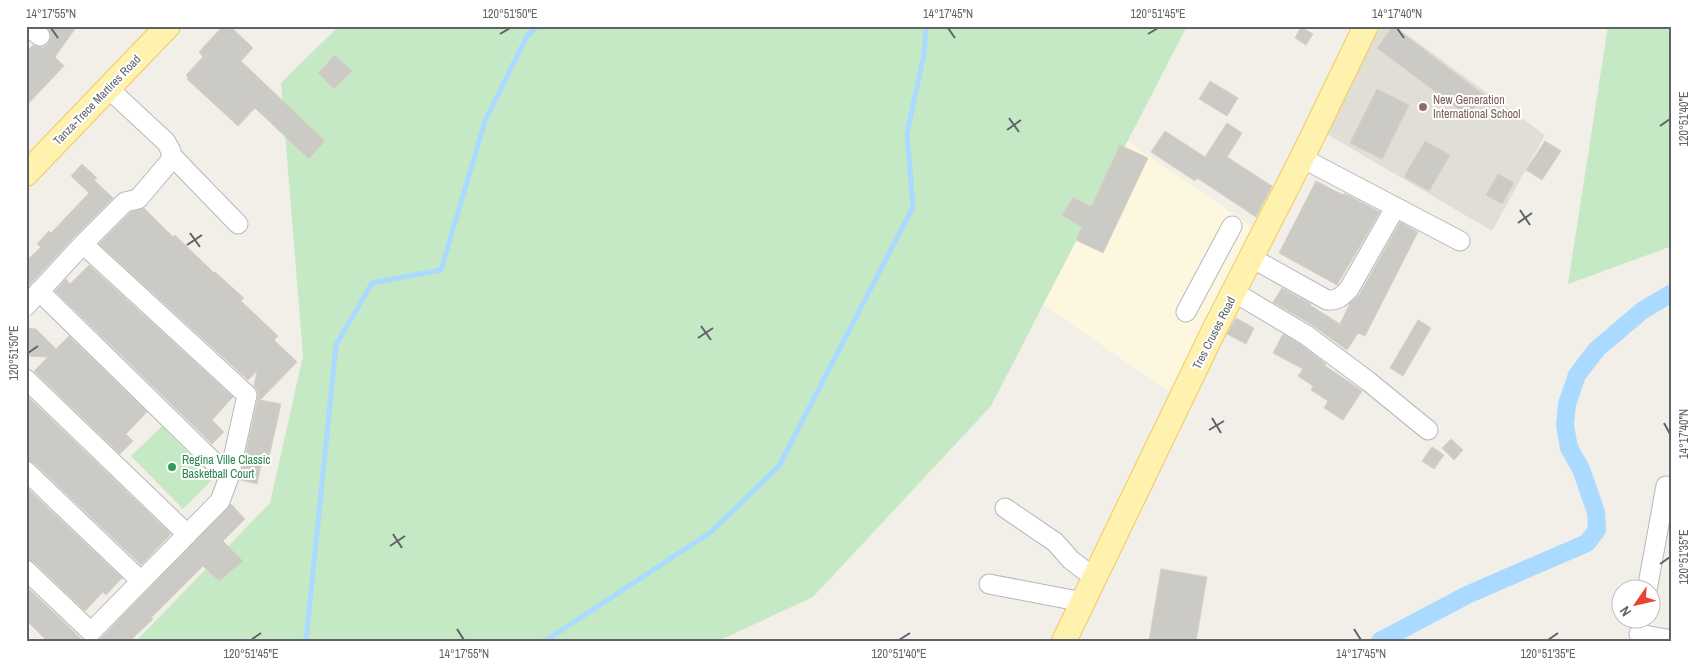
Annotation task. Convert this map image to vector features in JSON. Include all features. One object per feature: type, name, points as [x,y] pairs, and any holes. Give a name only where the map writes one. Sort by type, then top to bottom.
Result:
[{"type":"main road","name":"Tanza-Trece Martires Road","points":[[26,174],[168,26]]},
{"type":"main road","name":"Tres Cruses Road","points":[[1064,641],[1250,258],[1302,158],[1366,26]]},
{"type":"street","points":[[108,88],[166,142],[172,156],[238,224]]},
{"type":"street","points":[[26,306],[125,202],[138,199],[168,165],[172,156]]},
{"type":"street","points":[[1302,158],[1460,241]]},
{"type":"street","points":[[1250,258],[1327,300],[1334,301],[1341,297],[1349,288],[1395,208]]},
{"type":"street","points":[[1186,312],[1232,226]]},
{"type":"street","points":[[26,570],[91,632],[220,500],[229,477],[247,395],[83,244]]},
{"type":"street","points":[[39,291],[229,477]]},
{"type":"street","points":[[1234,292],[1306,335],[1368,381],[1428,430]]},
{"type":"street","points":[[26,379],[187,534]]},
{"type":"street","points":[[26,471],[141,580]]},
{"type":"street","points":[[1649,580],[1666,486]]},
{"type":"street","points":[[1005,508],[1055,542],[1071,560],[1096,576]]},
{"type":"street","points":[[989,584],[1083,602]]},
{"type":"street","points":[[1640,631],[1672,640]]},
{"type":"shaded area","name":"New Generation International School","points":[[1377,26],[1395,26],[1545,135],[1492,231],[1327,134]]},
{"type":"shaded area","points":[[1101,123],[1252,227],[1170,392],[1020,289]]},
{"type":"green space","points":[[339,26],[1187,26],[991,406],[813,597],[718,641],[136,641],[270,503],[303,356],[281,83]]},
{"type":"green space","points":[[1608,26],[1672,26],[1672,246],[1568,284]]},
{"type":"green space","name":"Regina Ville Classic Basketball Court","points":[[162,426],[213,479],[183,509],[131,456]]},
{"type":"building","points":[[48,26],[77,26],[55,57],[64,66],[26,106],[26,52],[33,45],[44,47],[49,43],[51,37]]},
{"type":"building","points":[[223,26],[230,26],[253,48],[241,61],[325,141],[309,159],[255,108],[238,126],[187,79],[186,75],[203,57],[199,52]]},
{"type":"building","points":[[1393,26],[1484,95],[1468,116],[1377,48]]},
{"type":"building","points":[[1301,27],[1313,34],[1306,45],[1295,38]]},
{"type":"building","points":[[335,55],[352,71],[334,89],[318,73]]},
{"type":"building","points":[[1210,81],[1238,98],[1227,116],[1199,99]]},
{"type":"building","points":[[1377,89],[1409,105],[1382,159],[1350,143]]},
{"type":"building","points":[[1227,123],[1242,133],[1227,157],[1272,186],[1256,217],[1197,178],[1195,181],[1151,152],[1165,131],[1205,157]]},
{"type":"building","points":[[1425,141],[1450,155],[1429,191],[1404,177]]},
{"type":"building","points":[[1545,141],[1561,151],[1542,180],[1526,170]]},
{"type":"building","points":[[1120,145],[1148,158],[1103,253],[1076,240],[1082,227],[1062,215],[1073,197],[1091,207]]},
{"type":"building","points":[[82,164],[97,178],[94,180],[113,198],[26,289],[26,261],[41,247],[37,244],[49,231],[51,233],[89,193],[71,176]]},
{"type":"building","points":[[1498,174],[1514,183],[1502,204],[1486,195]]},
{"type":"building","points":[[1316,181],[1380,212],[1337,285],[1279,253]]},
{"type":"building","points":[[144,208],[173,237],[175,235],[214,273],[244,298],[241,301],[278,336],[274,340],[297,362],[260,400],[281,404],[269,457],[263,456],[257,484],[240,480],[258,397],[258,391],[254,386],[257,371],[248,380],[99,244],[131,212]]},
{"type":"building","points":[[1400,222],[1418,232],[1365,336],[1358,333],[1347,350],[1312,325],[1273,302],[1282,288],[1311,304],[1340,324],[1350,303],[1359,295]]},
{"type":"building","points":[[89,265],[233,397],[212,420],[224,432],[212,444],[55,291],[66,279],[70,284]]},
{"type":"building","points":[[1236,318],[1254,328],[1246,344],[1227,334]]},
{"type":"building","points":[[1418,320],[1431,328],[1403,376],[1390,368]]},
{"type":"building","points":[[26,328],[36,329],[56,349],[69,336],[147,412],[126,434],[133,441],[120,454],[34,371],[48,357],[26,356]]},
{"type":"building","points":[[1283,334],[1300,344],[1326,364],[1324,365],[1362,391],[1343,420],[1324,408],[1328,401],[1311,390],[1313,386],[1298,376],[1303,369],[1273,353]]},
{"type":"building","points":[[26,395],[171,534],[141,565],[34,463],[26,460]]},
{"type":"building","points":[[1451,439],[1463,450],[1454,460],[1442,448]]},
{"type":"building","points":[[1432,447],[1444,455],[1434,469],[1422,461]]},
{"type":"building","points":[[26,487],[122,578],[106,595],[103,592],[85,611],[34,562],[26,559]]},
{"type":"building","points":[[231,504],[245,519],[223,541],[243,561],[219,581],[203,566],[130,641],[98,641]]},
{"type":"building","points":[[1161,569],[1207,577],[1196,641],[1149,641]]},
{"type":"building","points":[[29,589],[83,641],[47,641],[26,620],[26,592]]},
{"type":"waterway","points":[[306,641],[336,345],[372,283],[441,270],[485,121],[527,36],[538,26]]},
{"type":"waterway","points":[[545,641],[711,532],[779,466],[913,207],[907,133],[924,54],[926,26]]},
{"type":"waterway","points":[[1380,641],[1467,595],[1587,543],[1597,530],[1596,512],[1581,469],[1569,448],[1565,425],[1567,404],[1577,375],[1597,349],[1643,310],[1672,293]]},
{"type":"place","name":"New Generation International School","points":[[1423,107]]},
{"type":"place","name":"Regina Ville Classic Basketball Court","points":[[172,467]]}]
